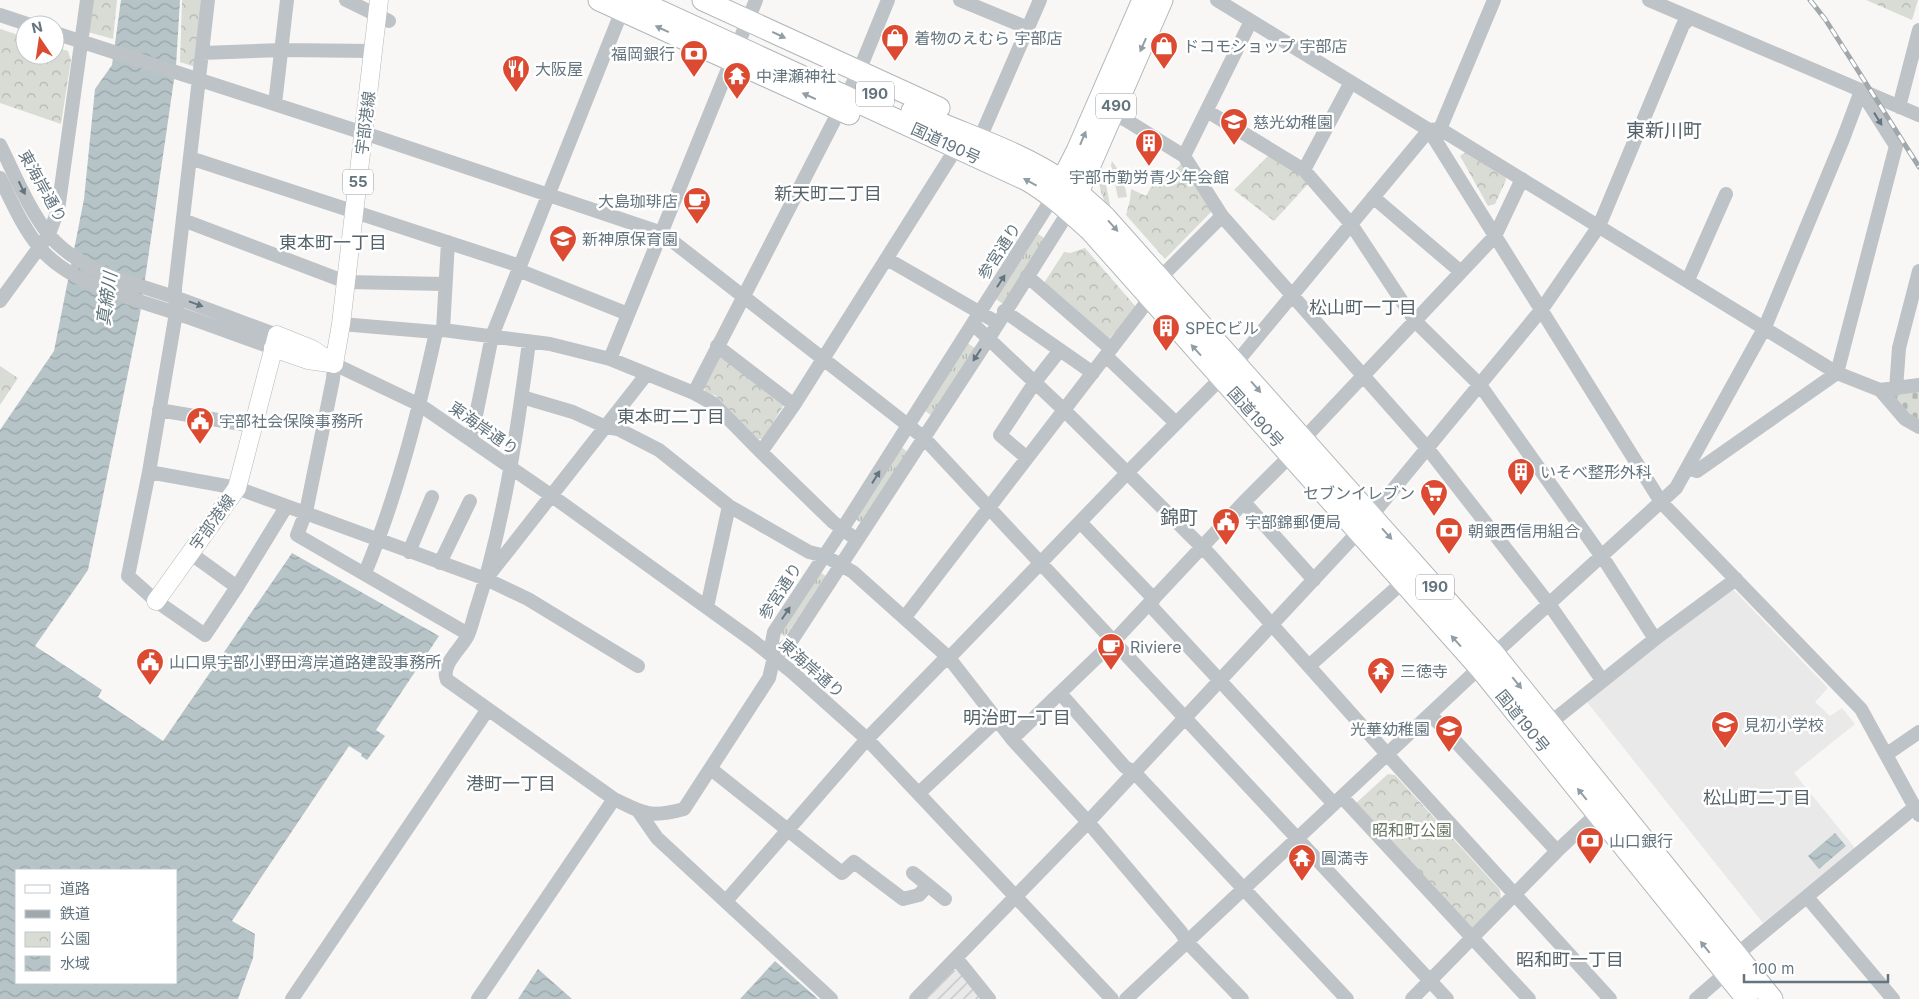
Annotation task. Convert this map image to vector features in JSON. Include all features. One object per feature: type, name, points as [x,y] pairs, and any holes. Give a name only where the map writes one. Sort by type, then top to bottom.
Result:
[{"type":"highway","name":"国道190号","points":[[599,0],[628,4],[739,41],[849,90],[933,121],[1027,180],[1066,195],[1106,218],[1160,278],[1228,371]]},
{"type":"highway","name":"国道190号","points":[[668,0],[739,41]]},
{"type":"highway","points":[[703,0],[739,41],[849,90],[933,152],[968,143]]},
{"type":"highway","name":"490","points":[[1066,195],[1143,0]]},
{"type":"highway","name":"490","points":[[1066,195],[1112,114],[1162,0]]},
{"type":"highway","name":"国道190号","points":[[1066,195],[1091,231],[1150,298],[1228,371],[1487,661],[1731,964],[1772,999]]},
{"type":"highway","name":"国道190号","points":[[1365,525],[1403,582],[1487,661],[1550,724],[1605,807]]},
{"type":"highway","name":"国道190号","points":[[1731,964],[1747,999]]},
{"type":"main road","name":"宇部港線","points":[[334,364],[341,324],[373,51],[382,12]]},
{"type":"main road","name":"宇部港線","points":[[156,601],[237,488],[275,341]]},
{"type":"main road","points":[[275,341],[308,360],[334,364]]},
{"type":"street","points":[[0,301],[49,234],[58,210],[87,0]]},
{"type":"street","points":[[208,0],[175,288],[176,313],[149,472],[128,576],[156,601],[205,635],[286,507]]},
{"type":"street","points":[[275,104],[287,0]]},
{"type":"street","points":[[346,0],[382,12]]},
{"type":"street","points":[[610,360],[756,0]]},
{"type":"street","points":[[694,393],[849,90],[888,0]]},
{"type":"street","points":[[960,0],[1028,28]]},
{"type":"street","points":[[761,452],[794,405],[887,259],[968,143],[1028,28],[1040,0]]},
{"type":"street","points":[[1217,0],[1351,82],[1522,179],[1837,373],[1880,390],[1919,385]]},
{"type":"street","points":[[726,901],[867,739],[942,662],[949,658],[1228,371],[1373,197],[1435,130],[1494,0]]},
{"type":"street","points":[[1649,0],[1919,116]]},
{"type":"street","points":[[471,440],[492,336],[628,4]]},
{"type":"street","points":[[0,15],[15,20]]},
{"type":"street","points":[[916,999],[1088,822],[1365,525],[1542,309],[1599,226],[1684,26],[1690,18]]},
{"type":"street","points":[[1184,156],[1251,21]]},
{"type":"street","points":[[1900,107],[1919,30]]},
{"type":"street","points":[[65,36],[549,194],[662,233],[744,295],[923,437],[1446,999]]},
{"type":"street","points":[[202,52],[282,50],[373,51]]},
{"type":"street","points":[[1304,170],[1351,82]]},
{"type":"street","points":[[1688,468],[1697,471],[1837,373],[1896,146],[1861,91]]},
{"type":"street","points":[[1126,999],[1601,555],[1676,488],[1765,327],[1861,91]]},
{"type":"street","points":[[1207,111],[1304,170],[1351,224],[1415,321],[1480,385],[1601,555],[1655,639]]},
{"type":"street","points":[[1112,114],[1126,120],[1184,156],[1222,216],[1428,449],[1549,604],[1602,680]]},
{"type":"street","points":[[1435,130],[1495,236],[1661,502],[1861,709],[1917,811],[1807,896],[1731,964],[1696,999]]},
{"type":"street","name":"東海岸通り","points":[[0,144],[31,208],[49,234],[71,254],[97,269],[176,297],[275,341]]},
{"type":"street","points":[[190,158],[355,210],[448,242],[519,268],[628,314]]},
{"type":"street","name":"東海岸通り","points":[[0,178],[18,214],[39,247],[66,271],[145,304],[275,341]]},
{"type":"street","points":[[1012,739],[1114,641],[1495,236],[1522,179]]},
{"type":"street","points":[[1688,280],[1726,194]]},
{"type":"street","points":[[529,342],[511,468],[486,579],[468,634],[446,668],[444,675],[447,680],[488,710],[614,798],[639,812],[664,815],[684,809],[711,768],[769,678],[774,657],[790,643],[1053,238],[1066,195]]},
{"type":"street","name":"参宮通り","points":[[774,657],[772,642],[774,632],[842,530],[981,312],[1066,195]]},
{"type":"street","points":[[1373,197],[1461,272]]},
{"type":"street","points":[[1160,278],[1222,216]]},
{"type":"street","points":[[183,220],[346,282],[445,284]]},
{"type":"street","points":[[365,573],[378,541],[420,405],[440,331],[448,242]]},
{"type":"street","points":[[887,259],[981,312],[1001,317],[1060,350],[1093,373]]},
{"type":"street","points":[[1896,389],[1899,348],[1919,271]]},
{"type":"street","points":[[1027,276],[1108,353],[1176,423]]},
{"type":"street","points":[[905,616],[1150,298]]},
{"type":"street","points":[[341,324],[440,331],[550,344],[610,360],[694,393],[714,404],[842,530],[857,540]]},
{"type":"street","points":[[973,324],[1128,472],[1202,547],[1514,895],[1610,999]]},
{"type":"street","points":[[718,346],[794,405]]},
{"type":"street","points":[[1027,458],[1000,436],[1035,382],[1060,350]]},
{"type":"street","points":[[334,364],[333,379],[306,512],[297,535],[468,634]]},
{"type":"street","name":"東海岸通り","points":[[334,364],[420,405],[552,496],[774,657],[867,739],[1112,999]]},
{"type":"street","points":[[486,579],[646,375]]},
{"type":"street","points":[[1880,390],[1905,419],[1919,427]]},
{"type":"street","points":[[522,397],[573,412],[606,427],[618,429],[659,450],[729,506],[810,552],[825,556],[853,572],[905,616],[949,658],[1012,739],[1088,822],[1181,932],[1187,942],[1242,999]]},
{"type":"street","points":[[159,410],[253,426]]},
{"type":"street","points":[[149,472],[237,488],[486,579],[528,599],[638,666]]},
{"type":"street","points":[[409,552],[432,497]]},
{"type":"street","points":[[440,563],[470,501]]},
{"type":"street","points":[[1244,502],[1314,580]]},
{"type":"street","points":[[707,607],[729,506]]},
{"type":"street","points":[[1080,522],[1220,681],[1338,800],[1529,999]]},
{"type":"street","points":[[190,553],[237,587]]},
{"type":"street","points":[[1550,724],[1602,680],[1736,579]]},
{"type":"street","points":[[1309,666],[1403,582]]},
{"type":"street","points":[[1060,693],[1125,767],[1134,772],[1347,999]]},
{"type":"street","points":[[292,999],[488,710]]},
{"type":"street","points":[[1431,715],[1557,851]]},
{"type":"street","points":[[919,793],[998,719]]},
{"type":"street","points":[[1887,754],[1919,732]]},
{"type":"street","points":[[711,768],[842,873],[854,862],[903,899],[919,895],[928,885]]},
{"type":"street","points":[[478,999],[614,798]]},
{"type":"street","points":[[1412,999],[1557,851],[1605,807]]},
{"type":"street","points":[[639,812],[656,838],[831,999]]},
{"type":"street","points":[[913,873],[945,899]]},
{"type":"street","points":[[1807,896],[1893,999]]},
{"type":"street","points":[[956,958],[989,999]]},
{"type":"shaded area","name":"見初小学校","points":[[1732,588],[1828,688],[1815,702],[1830,716],[1842,708],[1855,724],[1794,773],[1855,848],[1763,923],[1587,702],[1658,644]]},
{"type":"shaded area","points":[[953,970],[962,971],[984,999],[925,999]]},
{"type":"green space","points":[[93,0],[117,0],[113,39],[88,32]]},
{"type":"green space","points":[[182,0],[203,0],[195,67],[180,62]]},
{"type":"green space","points":[[1866,0],[1918,0],[1912,20]]},
{"type":"green space","points":[[0,29],[15,34],[15,65],[65,65],[65,50],[68,51],[71,60],[61,124],[0,103]]},
{"type":"green space","points":[[1467,151],[1505,175],[1506,180],[1495,204],[1488,206],[1460,156]]},
{"type":"green space","points":[[1269,155],[1297,172],[1308,184],[1274,221],[1234,190]]},
{"type":"green space","points":[[1112,161],[1123,177],[1127,197],[1118,198],[1111,165]]},
{"type":"green space","points":[[1183,162],[1212,211],[1165,259],[1126,215],[1131,189],[1146,196],[1152,185],[1158,187]]},
{"type":"green space","points":[[1100,168],[1103,169],[1110,205],[1108,208],[1100,189]]},
{"type":"green space","points":[[1038,234],[1046,239],[1003,304],[996,299]]},
{"type":"green space","points":[[1085,248],[1136,307],[1109,339],[1044,283],[1064,252],[1070,253]]},
{"type":"green space","points":[[967,343],[975,348],[932,416],[924,410]]},
{"type":"green space","points":[[720,354],[785,403],[763,439],[758,439],[715,395],[706,394],[704,388]]},
{"type":"green space","points":[[0,366],[18,378],[0,405]]},
{"type":"green space","points":[[1919,391],[1919,424],[1891,395]]},
{"type":"green space","points":[[901,447],[908,452],[861,523],[854,518]]},
{"type":"green space","points":[[821,573],[826,576],[785,637],[780,633]]},
{"type":"green space","name":"昭和町公園","points":[[1388,774],[1395,775],[1500,890],[1501,899],[1473,927],[1468,928],[1355,804]]},
{"type":"water","name":"真締川","points":[[121,0],[180,0],[176,66],[140,314],[88,570],[35,646],[102,690],[98,697],[163,741],[292,553],[439,636],[376,730],[385,736],[367,760],[361,756],[362,754],[349,746],[232,921],[255,934],[253,958],[238,999],[0,999],[0,430],[54,351],[84,199],[95,89],[112,65]]},
{"type":"water","points":[[1835,833],[1846,846],[1819,869],[1808,856]]},
{"type":"water","points":[[775,961],[818,999],[740,999]]},
{"type":"water","points":[[538,969],[572,999],[518,999]]},
{"type":"railway","points":[[1810,0],[1825,19],[1919,167]]},
{"type":"place","name":"着物のえむら 宇部店","points":[[895,62]]},
{"type":"place","name":"ドコモショップ 宇部店","points":[[1164,70]]},
{"type":"place","name":"福岡銀行","points":[[694,78]]},
{"type":"place","name":"大阪屋","points":[[516,93]]},
{"type":"place","name":"中津瀬神社","points":[[737,100]]},
{"type":"place","name":"慈光幼稚園","points":[[1234,146]]},
{"type":"place","name":"宇部市勤労青少年会館","points":[[1149,167]]},
{"type":"place","name":"大島珈琲店","points":[[697,225]]},
{"type":"place","name":"新神原保育園","points":[[563,263]]},
{"type":"place","name":"SPECビル","points":[[1166,352]]},
{"type":"place","name":"宇部社会保険事務所","points":[[200,445]]},
{"type":"place","name":"いそべ整形外科","points":[[1521,496]]},
{"type":"place","name":"セブンイレブン","points":[[1434,517]]},
{"type":"place","name":"宇部錦郵便局","points":[[1226,546]]},
{"type":"place","name":"朝銀西信用組合","points":[[1449,555]]},
{"type":"place","name":"Riviere","points":[[1111,671]]},
{"type":"place","name":"山口県宇部小野田湾岸道路建設事務所","points":[[150,686]]},
{"type":"place","name":"三徳寺","points":[[1381,695]]},
{"type":"place","name":"見初小学校","points":[[1725,749]]},
{"type":"place","name":"光華幼稚園","points":[[1449,753]]},
{"type":"place","name":"山口銀行","points":[[1590,865]]},
{"type":"place","name":"圓満寺","points":[[1302,882]]},
{"type":"district","name":"東新川町","points":[[1664,130]]},
{"type":"district","name":"新天町二丁目","points":[[828,194]]},
{"type":"district","name":"東本町一丁目","points":[[333,243]]},
{"type":"district","name":"松山町一丁目","points":[[1363,308]]},
{"type":"district","name":"東本町二丁目","points":[[671,417]]},
{"type":"district","name":"錦町","points":[[1179,517]]},
{"type":"district","name":"明治町一丁目","points":[[1017,718]]},
{"type":"district","name":"港町一丁目","points":[[511,784]]},
{"type":"district","name":"松山町二丁目","points":[[1757,798]]},
{"type":"district","name":"昭和町一丁目","points":[[1570,960]]}]
